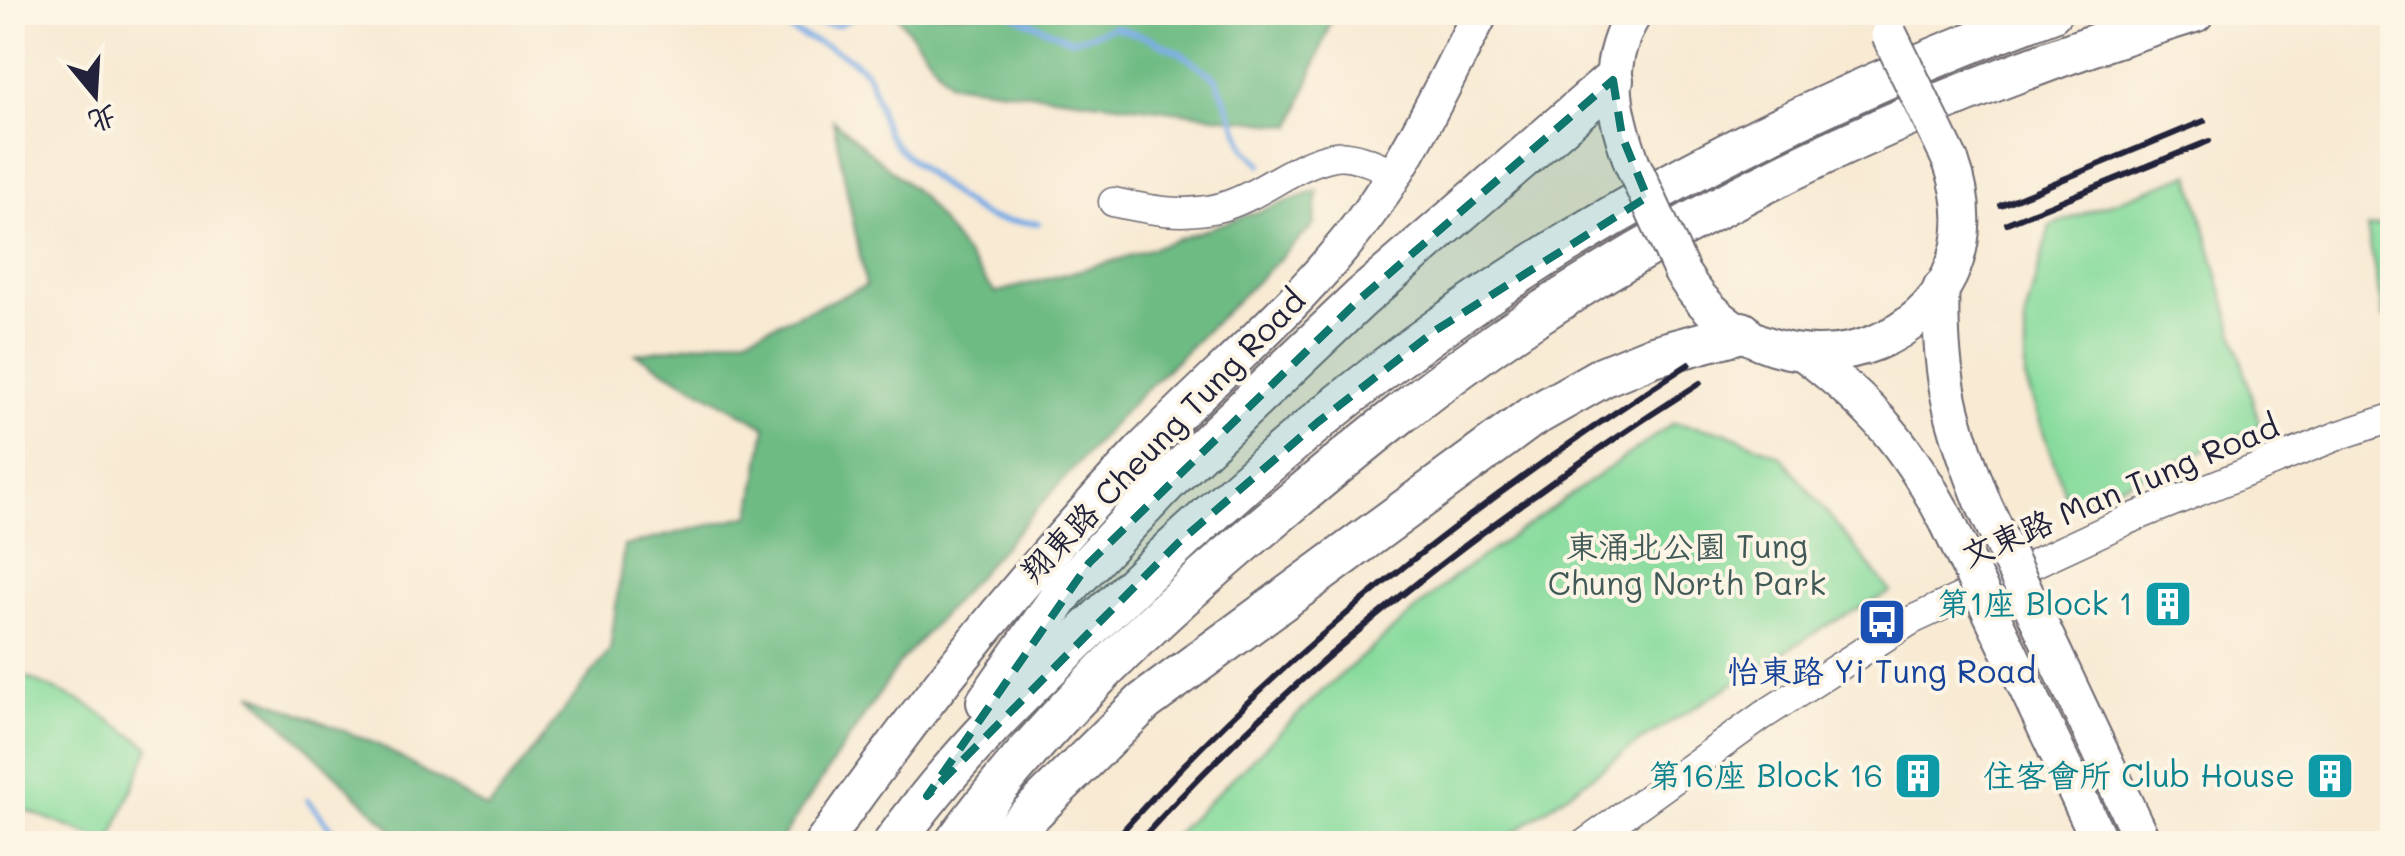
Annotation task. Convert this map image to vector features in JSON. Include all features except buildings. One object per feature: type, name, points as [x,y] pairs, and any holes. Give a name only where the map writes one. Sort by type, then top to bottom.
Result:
[{"type":"highway","points":[[927,796],[1018,697],[1178,543],[1318,422],[1436,330],[1558,249],[1738,147],[1842,97],[2050,12]]},
{"type":"highway","points":[[954,844],[1076,700],[1211,570],[1403,410],[1523,324],[1684,226],[1840,146],[1974,89],[2194,12]]},
{"type":"highway","points":[[893,844],[1065,590],[1089,563],[1169,480],[1361,298],[1613,80]]},
{"type":"highway","points":[[1000,844],[1144,702],[1530,418],[1604,376],[1654,356],[1742,332]]},
{"type":"main road","name":"翔東路 Cheung Tung Road","points":[[822,844],[898,735],[1006,601],[1176,415],[1309,284],[1374,206],[1481,12]]},
{"type":"main road","points":[[1636,12],[1620,37],[1613,80],[1622,136],[1682,272],[1706,304],[1742,332],[1781,349],[1830,356],[1885,341],[1914,321],[1942,288]]},
{"type":"main road","points":[[1883,23],[1957,180],[1962,213],[1956,250],[1942,288],[1940,336],[1958,444],[2144,844]]},
{"type":"main road","points":[[1805,354],[1880,418],[1924,478],[2101,844]]},
{"type":"street","points":[[1113,202],[1180,214],[1219,208],[1338,155],[1395,173]]},
{"type":"street","name":"文東路 Man Tung Road","points":[[1584,844],[1762,716],[1912,620],[2125,521],[2392,418]]},
{"type":"highlighted area","points":[[1613,80],[1622,136],[1647,197],[1436,330],[1318,422],[1178,543],[927,796],[1089,563],[1361,298]]},
{"type":"green space","points":[[895,13],[1334,13],[1293,126],[949,83]]},
{"type":"green space","points":[[833,120],[921,196],[995,293],[1120,259],[1318,191],[1314,225],[1131,404],[901,661],[779,843],[406,843],[251,693],[379,745],[488,809],[610,650],[624,546],[751,515],[766,427],[636,354],[747,336],[866,286]]},
{"type":"green space","points":[[2190,174],[2260,427],[2069,506],[2025,379],[2025,318],[2050,226]]},
{"type":"green space","points":[[2392,224],[2392,316],[2383,318],[2367,228]]},
{"type":"green space","name":"東涌北公園 Tung Chung North Park","points":[[1673,423],[1725,432],[1781,456],[1891,592],[1831,623],[1642,740],[1499,843],[1166,843],[1319,694],[1455,576]]},
{"type":"green space","points":[[12,671],[85,703],[150,747],[110,843],[13,808]]},
{"type":"waterway","points":[[766,12],[790,30],[839,52],[863,69],[893,142],[953,194],[992,219],[1038,223]]},
{"type":"waterway","points":[[777,22],[837,25],[866,12]]},
{"type":"waterway","points":[[1006,12],[1072,40],[1114,27],[1148,37],[1182,54],[1216,78],[1247,150],[1261,164]]},
{"type":"waterway","points":[[308,800],[344,844]]},
{"type":"railway","points":[[2001,205],[2204,121]]},
{"type":"railway","points":[[2007,223],[2209,141]]},
{"type":"railway","points":[[1111,844],[1242,708],[1383,584],[1533,470],[1689,364]]},
{"type":"railway","points":[[1137,844],[1265,714],[1403,594],[1549,484],[1700,383]]},
{"type":"place","name":"第1座 Block 1","points":[[2168,604]]},
{"type":"place","name":"怡東路 Yi Tung Road","points":[[1882,622]]},
{"type":"place","name":"第16座 Block 16","points":[[1918,776]]},
{"type":"place","name":"住客會所 Club House","points":[[2330,776]]}]
